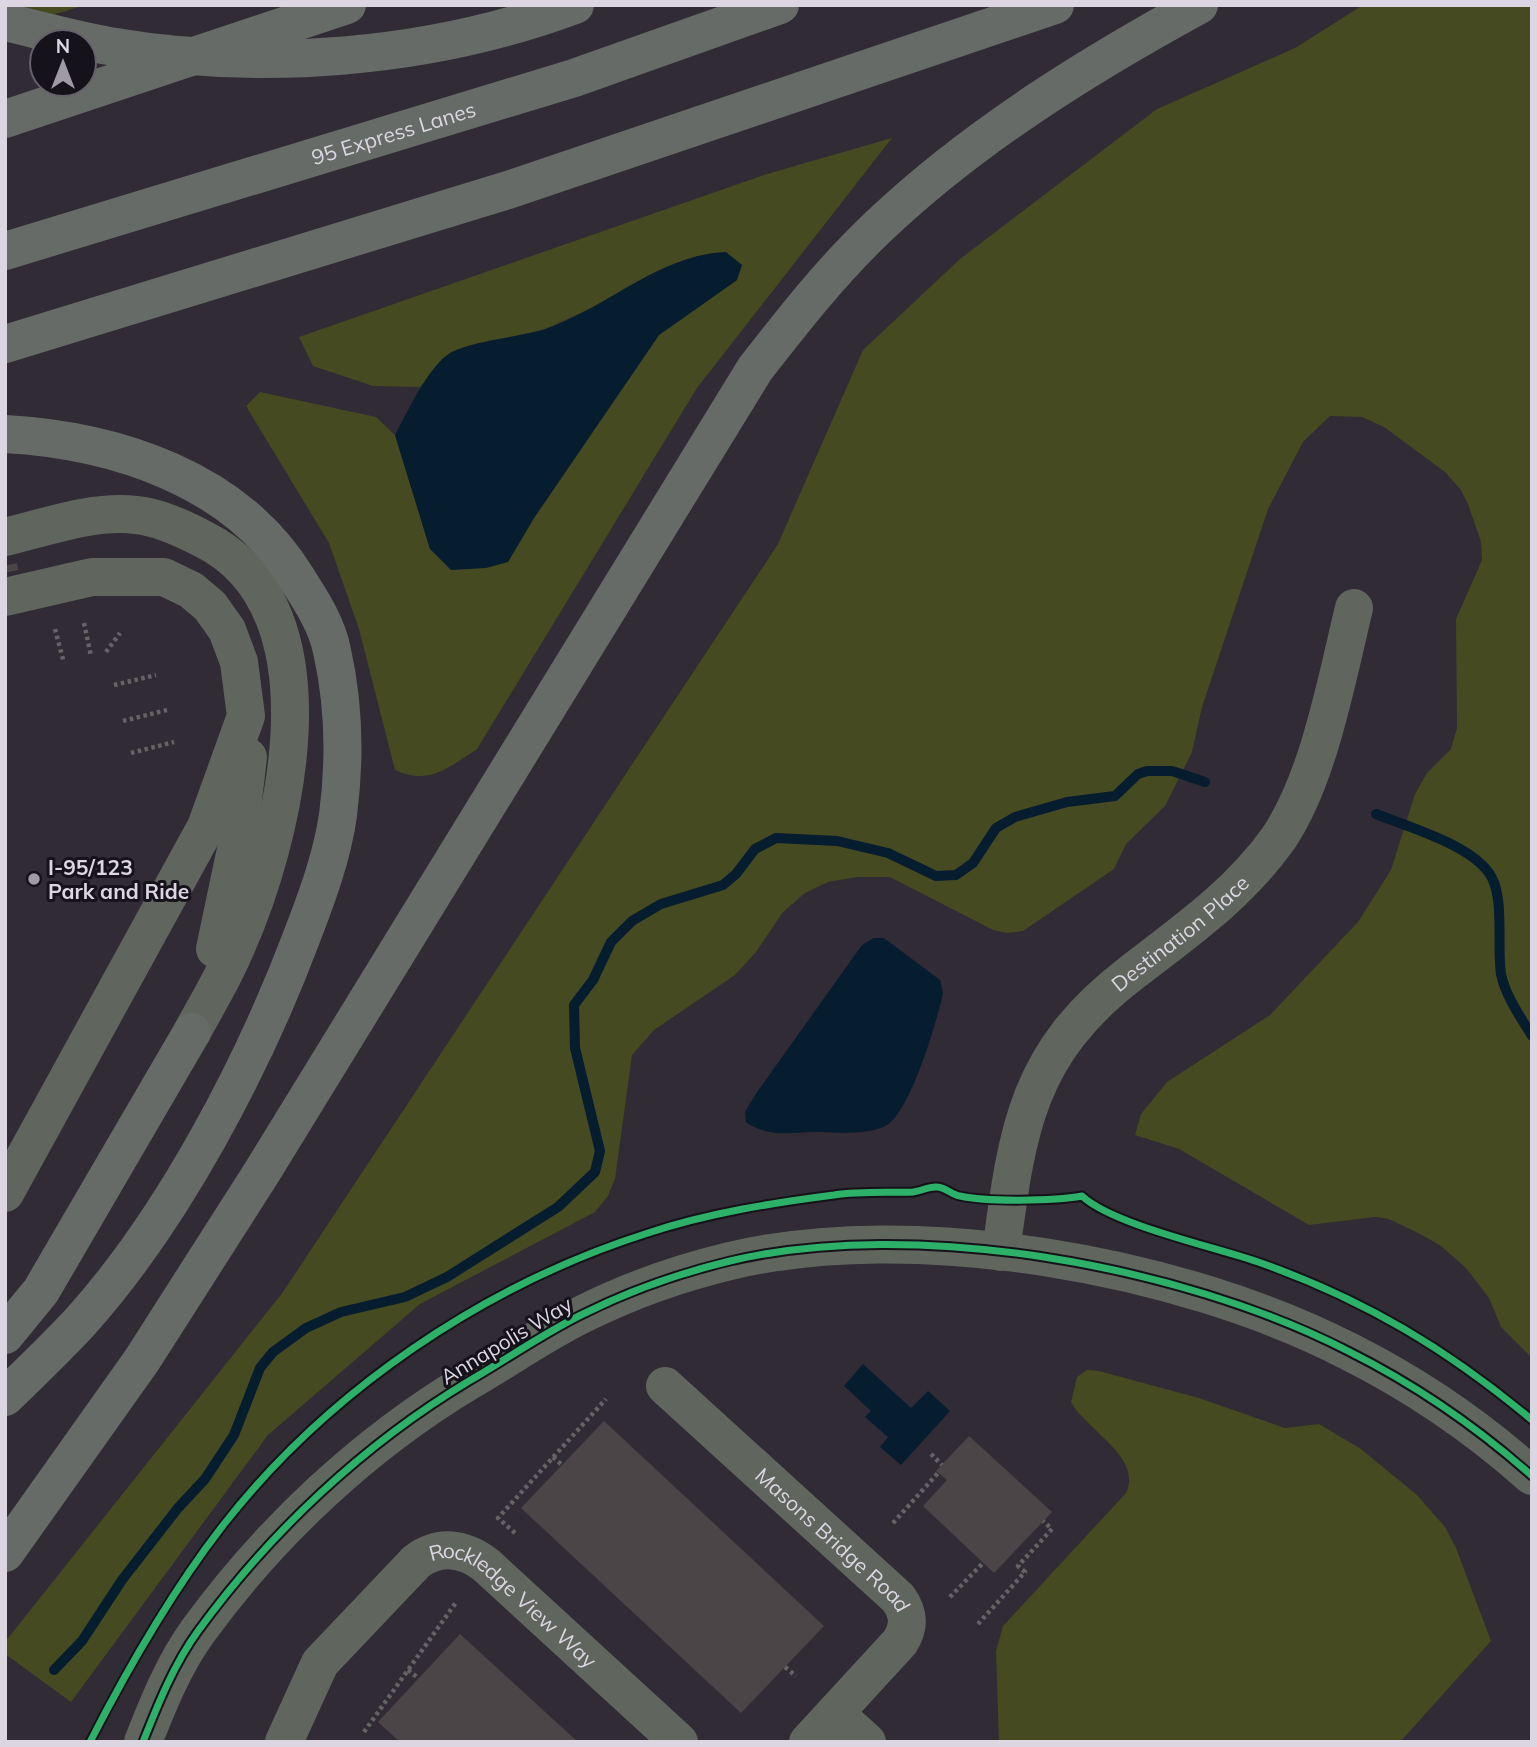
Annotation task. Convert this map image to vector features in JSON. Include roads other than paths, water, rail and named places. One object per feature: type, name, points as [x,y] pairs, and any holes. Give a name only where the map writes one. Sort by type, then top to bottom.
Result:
[{"type":"highway","points":[[5,119],[347,5]]},
{"type":"highway","points":[[5,22],[108,46],[208,58],[308,57],[473,36],[575,5]]},
{"type":"highway","name":"95 Express Lanes","points":[[5,251],[574,78],[779,5]]},
{"type":"highway","points":[[5,344],[330,247],[521,186],[1055,5]]},
{"type":"highway","points":[[5,1553],[142,1360],[262,1172],[755,369],[819,287],[880,225],[946,168],[1132,43],[1199,5]]},
{"type":"highway","points":[[5,433],[75,442],[139,458],[203,488],[251,521],[286,562],[314,608],[332,647],[340,695],[343,755],[338,816],[325,876],[285,983],[239,1082],[196,1158],[137,1250],[82,1320],[5,1397]]},
{"type":"highway","points":[[5,1335],[41,1291],[192,1032]]},
{"type":"street","points":[[5,537],[97,515],[137,515],[181,527],[222,548],[250,574],[272,609],[282,642],[290,719],[286,779],[255,899],[234,953],[192,1032]]},
{"type":"street","points":[[5,597],[92,577],[164,577],[191,590],[210,606],[227,630],[239,662],[249,771],[217,944],[192,1032]]},
{"type":"street","name":"Destination Place","points":[[1001,1252],[1017,1141],[1037,1083],[1063,1041],[1095,1003],[1207,917],[1258,864],[1279,837],[1306,780],[1327,718],[1354,608]]},
{"type":"street","points":[[5,1193],[206,827],[246,716]]},
{"type":"street","name":"Annapolis Way","points":[[143,1742],[172,1675],[197,1632],[294,1521],[379,1442],[431,1404],[572,1320],[628,1294],[684,1275],[774,1252],[848,1245],[907,1244],[1001,1252],[1095,1267],[1162,1283],[1235,1305],[1325,1341],[1388,1373],[1450,1412],[1532,1476]]},
{"type":"street","name":"Masons Bridge Road","points":[[665,1386],[898,1598],[906,1610],[908,1626],[900,1642],[808,1742]]},
{"type":"street","name":"Rockledge View Way","points":[[284,1742],[312,1678],[332,1647],[416,1562],[432,1552],[450,1549],[469,1553],[486,1565],[679,1742]]},
{"type":"street","points":[[835,1713],[867,1742]]},
{"type":"water","points":[[726,252],[742,265],[737,280],[659,335],[534,518],[508,562],[486,568],[451,570],[430,549],[395,435],[419,390],[435,367],[443,358],[460,348],[535,332],[568,320],[677,262]]},
{"type":"water","points":[[874,938],[884,938],[940,980],[943,993],[922,1064],[896,1116],[887,1125],[870,1131],[851,1133],[778,1133],[762,1130],[746,1122],[745,1112],[755,1095],[862,945]]},
{"type":"water","points":[[863,1364],[911,1408],[928,1391],[950,1411],[901,1465],[880,1447],[888,1437],[865,1417],[871,1411],[844,1386]]},
{"type":"waterway","points":[[54,1670],[82,1641],[122,1580],[178,1508],[205,1479],[234,1435],[260,1368],[273,1352],[306,1328],[341,1312],[405,1297],[447,1277],[558,1207],[595,1172],[600,1151],[575,1048],[574,1005],[593,980],[611,942],[632,921],[661,904],[723,885],[736,874],[755,849],[776,838],[837,841],[888,853],[936,876],[956,875],[973,863],[996,828],[1015,817],[1067,802],[1115,796],[1138,774],[1147,771],[1172,771],[1205,782]]},
{"type":"waterway","points":[[1376,814],[1457,847],[1472,856],[1492,878],[1498,899],[1503,982],[1532,1036]]},
{"type":"place","name":"I-95/123 Park and Ride","points":[[34,879]]}]
